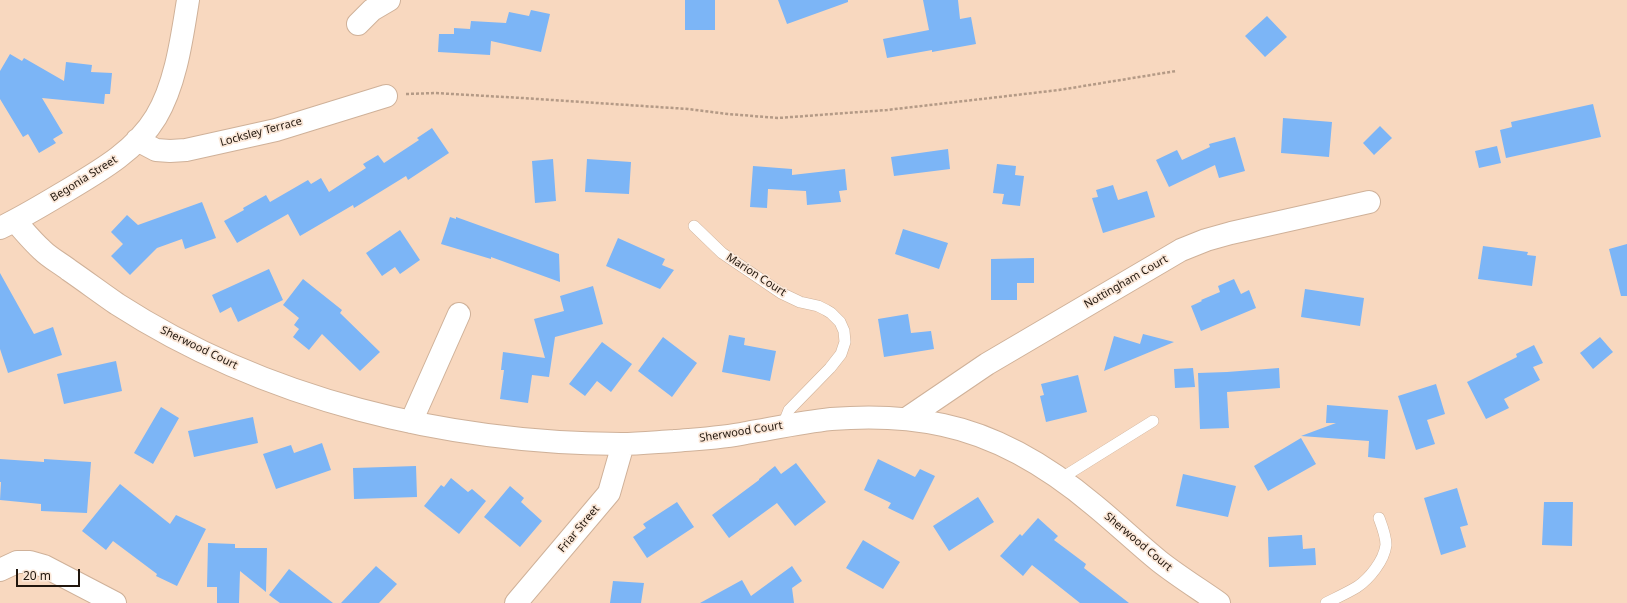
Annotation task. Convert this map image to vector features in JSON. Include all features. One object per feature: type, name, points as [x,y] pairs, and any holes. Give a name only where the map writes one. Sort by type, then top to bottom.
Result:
[{"type":"street","name":"Begonia Street","points":[[7,225],[93,175],[117,159],[148,129],[157,116],[164,101],[173,74],[180,47],[188,0]]},
{"type":"street","points":[[358,24],[372,10],[389,0]]},
{"type":"street","name":"Locksley Terrace","points":[[137,140],[156,150],[186,150],[276,130],[386,96]]},
{"type":"street","name":"Nottingham Court","points":[[906,419],[987,364],[1181,250],[1206,240],[1231,233],[1369,202]]},
{"type":"street","name":"Sherwood Court","points":[[7,225],[104,295],[140,318],[185,343],[232,365],[283,385],[324,399],[411,422],[466,433],[532,440],[623,444],[690,440],[743,434],[831,419],[876,417],[906,419],[944,425],[1013,449],[1060,479],[1092,503],[1157,559],[1219,603]]},
{"type":"street","points":[[411,422],[459,314]]},
{"type":"street","name":"Friar Street","points":[[516,603],[609,493],[623,444]]},
{"type":"street","points":[[0,570],[17,562],[30,562],[44,566],[115,603]]},
{"type":"lane","name":"Marion Court","points":[[694,226],[722,253],[781,293],[800,302],[818,306],[831,313],[840,322],[844,331],[844,342],[841,354],[830,368],[789,410],[783,426]]},
{"type":"lane","points":[[1060,479],[1153,421]]},
{"type":"lane","points":[[1326,603],[1356,588],[1369,578],[1378,564],[1386,546],[1384,531],[1379,518]]},
{"type":"path","points":[[386,96],[443,93],[680,108],[778,118],[895,110],[1059,90],[1176,72]]},
{"type":"building","points":[[685,0],[715,0],[715,30],[685,30]]},
{"type":"building","points":[[778,0],[848,0],[848,2],[787,24]]},
{"type":"building","points":[[923,0],[958,0],[960,19],[971,17],[976,44],[887,58],[883,39],[929,30]]},
{"type":"building","points":[[531,10],[550,14],[541,52],[491,41],[490,55],[438,52],[439,34],[454,34],[454,28],[470,29],[471,21],[506,23],[509,12],[529,16]]},
{"type":"building","points":[[1267,16],[1287,37],[1265,57],[1245,36]]},
{"type":"building","points":[[10,54],[22,61],[24,58],[64,81],[66,62],[92,65],[91,72],[112,73],[110,94],[105,94],[104,104],[42,98],[63,133],[53,139],[56,143],[39,153],[28,134],[23,137],[0,99],[0,71]]},
{"type":"building","points":[[1593,104],[1601,137],[1506,158],[1500,130],[1512,127],[1511,122]]},
{"type":"building","points":[[1283,118],[1332,122],[1329,157],[1281,153]]},
{"type":"building","points":[[1380,126],[1392,138],[1374,155],[1363,143]]},
{"type":"building","points":[[432,128],[449,153],[408,180],[406,176],[354,208],[353,205],[300,236],[288,214],[237,243],[224,221],[266,195],[270,202],[308,180],[311,184],[321,178],[329,192],[366,168],[363,164],[378,155],[384,163],[419,140],[417,138]]},
{"type":"building","points":[[1235,137],[1245,171],[1219,178],[1215,165],[1169,187],[1156,160],[1177,150],[1182,160],[1210,147],[1209,144]]},
{"type":"building","points":[[1497,146],[1501,163],[1479,168],[1475,151]]},
{"type":"building","points":[[948,149],[950,169],[894,176],[891,157]]},
{"type":"building","points":[[553,159],[556,201],[535,203],[532,161]]},
{"type":"building","points":[[587,159],[631,162],[629,194],[585,192]]},
{"type":"building","points":[[997,164],[1016,166],[1015,175],[1024,176],[1020,206],[1002,204],[1004,194],[993,193]]},
{"type":"building","points":[[753,166],[792,169],[792,175],[845,169],[847,190],[839,191],[841,202],[807,205],[806,191],[768,189],[767,208],[750,207]]},
{"type":"building","points":[[1113,185],[1118,200],[1147,191],[1155,217],[1103,233],[1092,198],[1098,197],[1096,190]]},
{"type":"building","points":[[202,202],[216,238],[185,249],[182,239],[157,248],[130,275],[111,256],[123,244],[111,232],[127,215],[138,225]]},
{"type":"building","points":[[450,217],[456,219],[456,217],[559,254],[560,282],[491,257],[491,259],[441,244]]},
{"type":"building","points":[[903,229],[948,243],[939,269],[895,254]]},
{"type":"building","points":[[400,230],[420,260],[400,274],[395,267],[382,276],[366,253]]},
{"type":"building","points":[[618,238],[665,259],[662,265],[674,270],[660,289],[606,266]]},
{"type":"building","points":[[1627,244],[1627,296],[1621,296],[1609,249]]},
{"type":"building","points":[[1483,246],[1528,252],[1527,255],[1536,256],[1532,286],[1478,279]]},
{"type":"building","points":[[1034,258],[1034,283],[1017,283],[1017,300],[991,300],[991,259]]},
{"type":"building","points":[[269,269],[283,300],[238,322],[231,307],[220,313],[212,295]]},
{"type":"building","points":[[0,273],[34,334],[53,327],[62,355],[8,373],[0,349]]},
{"type":"building","points":[[303,279],[342,310],[340,313],[380,352],[360,371],[322,334],[309,350],[293,337],[299,329],[294,325],[299,318],[283,305]]},
{"type":"building","points":[[1234,279],[1241,294],[1249,290],[1256,308],[1201,331],[1191,306],[1220,292],[1218,286]]},
{"type":"building","points":[[593,286],[603,324],[555,337],[549,377],[532,375],[528,403],[500,399],[504,370],[501,370],[503,352],[545,358],[534,319],[564,311],[560,296]]},
{"type":"building","points":[[1305,289],[1364,298],[1360,326],[1301,317]]},
{"type":"building","points":[[908,314],[911,333],[931,331],[934,349],[884,357],[878,319]]},
{"type":"building","points":[[1143,334],[1174,342],[1104,371],[1114,336],[1140,344]]},
{"type":"building","points":[[729,335],[745,338],[744,345],[776,351],[770,381],[722,372]]},
{"type":"building","points":[[663,337],[697,363],[672,397],[638,371]]},
{"type":"building","points":[[1600,337],[1613,352],[1593,369],[1580,353]]},
{"type":"building","points":[[602,342],[632,364],[611,392],[597,381],[585,396],[569,384]]},
{"type":"building","points":[[1534,345],[1543,363],[1533,367],[1540,380],[1504,399],[1509,408],[1486,419],[1467,382],[1517,357],[1516,354]]},
{"type":"building","points":[[116,361],[122,391],[64,404],[57,374]]},
{"type":"building","points":[[1193,368],[1195,387],[1175,388],[1174,369]]},
{"type":"building","points":[[1279,368],[1280,388],[1227,392],[1229,428],[1200,429],[1198,373]]},
{"type":"building","points":[[1078,375],[1087,412],[1046,422],[1040,396],[1044,395],[1041,384]]},
{"type":"building","points":[[1436,384],[1445,414],[1427,420],[1435,444],[1416,450],[1398,396]]},
{"type":"building","points":[[1327,405],[1388,410],[1385,459],[1368,457],[1369,441],[1301,436],[1336,423],[1326,423]]},
{"type":"building","points":[[161,407],[179,418],[153,464],[134,453]]},
{"type":"building","points":[[253,417],[258,443],[194,457],[188,431]]},
{"type":"building","points":[[1301,438],[1316,464],[1268,491],[1254,466]]},
{"type":"building","points":[[322,443],[331,470],[276,489],[263,454],[291,445],[294,453]]},
{"type":"building","points":[[0,459],[44,462],[44,459],[91,462],[87,513],[41,511],[41,504],[0,500]]},
{"type":"building","points":[[878,459],[915,477],[920,469],[935,476],[913,520],[888,508],[891,503],[864,490]]},
{"type":"building","points":[[796,463],[826,502],[795,526],[777,503],[729,538],[712,515],[759,480],[775,466],[781,474]]},
{"type":"building","points":[[416,466],[417,497],[354,499],[353,468]]},
{"type":"building","points":[[1183,474],[1236,486],[1228,517],[1176,506]]},
{"type":"building","points":[[451,478],[468,492],[472,489],[486,501],[459,534],[424,506],[441,485],[444,487]]},
{"type":"building","points":[[120,484],[170,524],[176,515],[206,529],[177,586],[156,576],[157,574],[113,541],[106,550],[82,531]]},
{"type":"building","points":[[510,486],[524,498],[521,502],[542,521],[520,547],[484,517]]},
{"type":"building","points":[[1457,488],[1468,525],[1460,527],[1466,547],[1441,555],[1424,498]]},
{"type":"building","points":[[978,497],[994,522],[949,551],[933,526]]},
{"type":"building","points":[[677,502],[694,527],[647,558],[633,537],[646,528],[643,524]]},
{"type":"building","points":[[1544,502],[1573,502],[1572,546],[1542,545]]},
{"type":"building","points":[[1038,518],[1058,536],[1054,540],[1086,564],[1084,568],[1129,603],[1080,603],[1032,565],[1023,576],[1000,556],[1020,534],[1022,536]]},
{"type":"building","points":[[1302,535],[1303,549],[1315,548],[1316,565],[1269,567],[1268,537]]},
{"type":"building","points":[[863,540],[900,562],[883,589],[846,568]]},
{"type":"building","points":[[208,543],[235,544],[235,548],[267,548],[266,592],[240,571],[239,603],[217,603],[217,587],[207,587]]},
{"type":"building","points":[[376,566],[397,584],[379,603],[341,603]]},
{"type":"building","points":[[792,566],[802,581],[792,588],[794,603],[700,603],[742,580],[751,596]]},
{"type":"building","points":[[289,569],[333,603],[280,603],[269,595]]},
{"type":"building","points":[[613,581],[644,583],[641,603],[610,603]]}]
